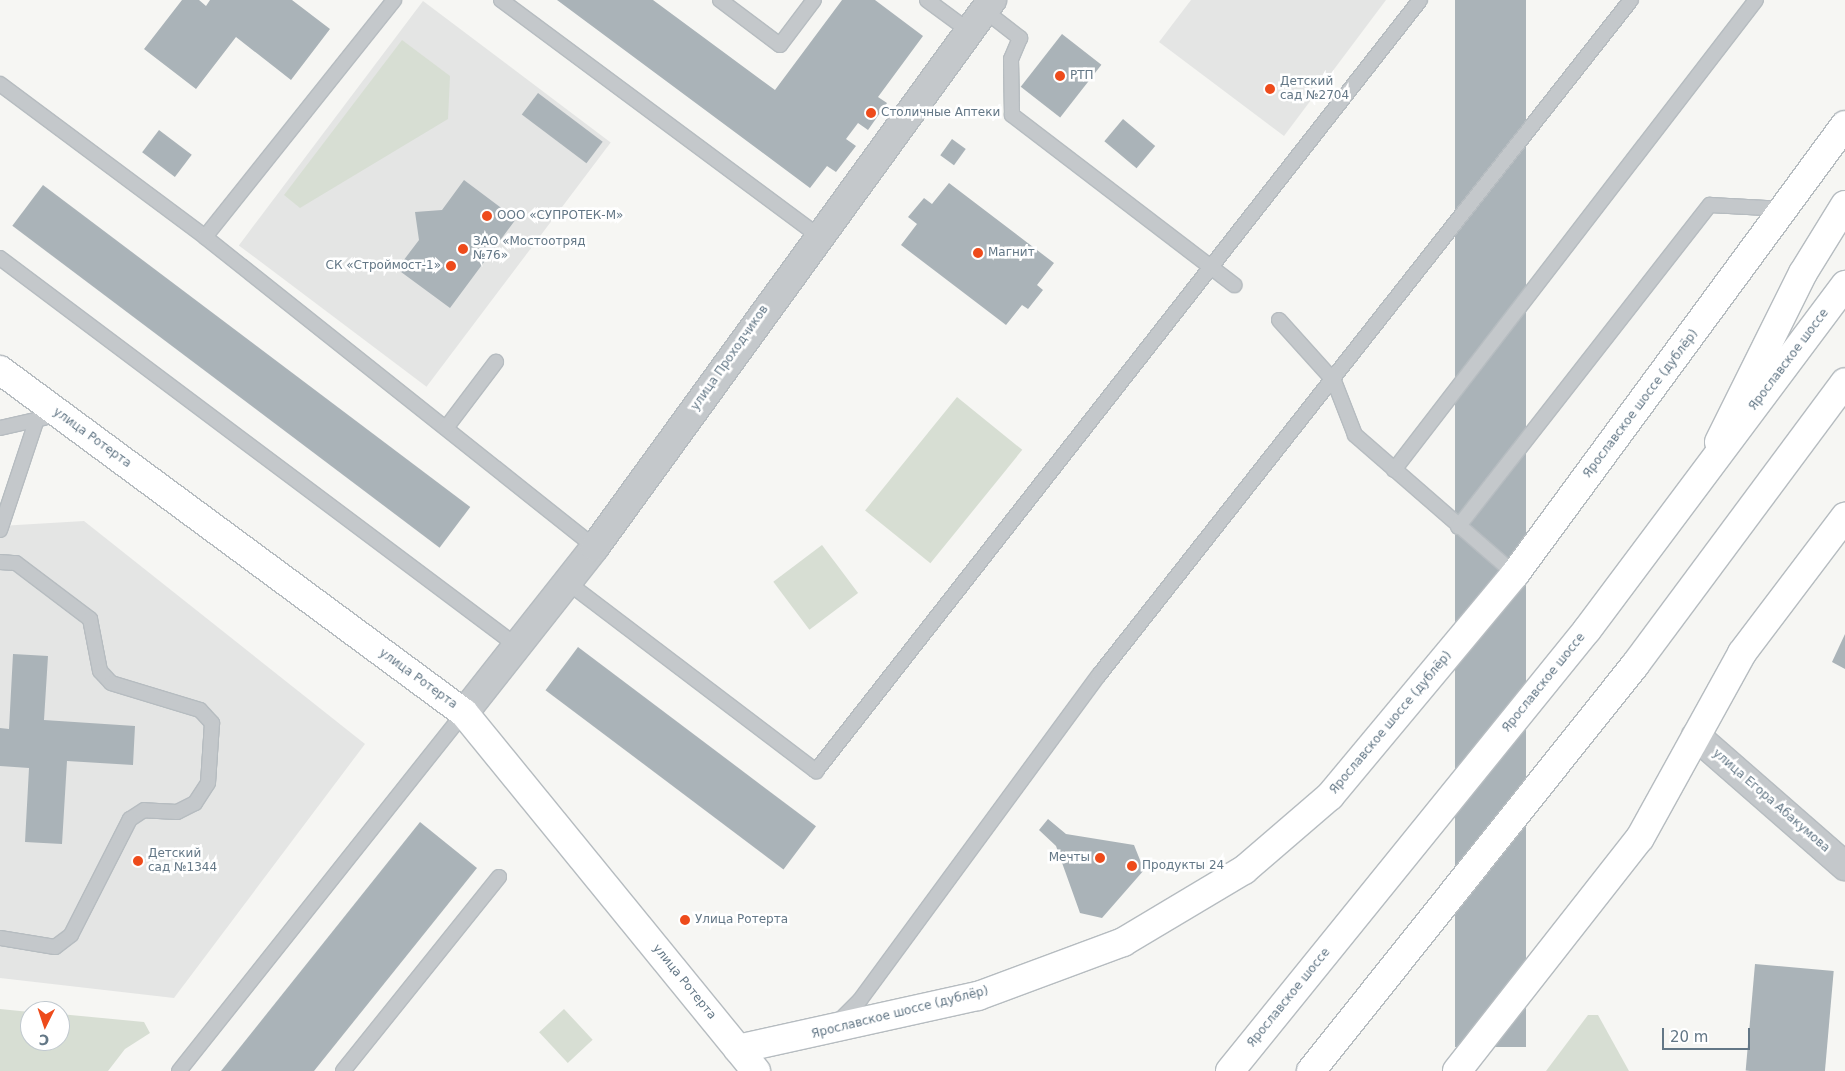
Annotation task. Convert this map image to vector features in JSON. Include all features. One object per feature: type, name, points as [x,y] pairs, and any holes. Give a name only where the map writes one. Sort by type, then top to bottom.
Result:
[{"type":"street","name":"улица Проходчиков","points":[[464,713],[595,547],[818,235],[981,14]]},
{"type":"street","name":"Ярославское шоссе (дублёр)","points":[[738,1049],[829,1032],[978,996],[1123,942],[1244,870],[1330,796],[1515,574],[1786,209],[1845,126]]},
{"type":"street","points":[[1699,480],[1803,273],[1845,205]]},
{"type":"street","name":"Ярославское шоссе","points":[[1230,1071],[1587,630],[1845,285]]},
{"type":"street","name":"улица Ротерта","points":[[0,370],[48,417],[464,713],[756,1071]]},
{"type":"street","points":[[1311,1071],[1635,665],[1845,382]]},
{"type":"street","points":[[1457,1071],[1640,838],[1742,653],[1845,517]]},
{"type":"street","name":"улица Егора Абакумова","points":[[1696,736],[1845,866]]},
{"type":"lane","points":[[205,237],[394,0]]},
{"type":"lane","points":[[501,0],[818,235]]},
{"type":"lane","points":[[720,0],[780,45],[814,0]]},
{"type":"lane","points":[[927,0],[981,14],[1020,38],[1011,59],[1012,115],[1234,285]]},
{"type":"lane","points":[[568,582],[816,771],[1420,0]]},
{"type":"lane","points":[[829,1032],[860,1000],[1099,675],[1334,381],[1630,0]]},
{"type":"lane","points":[[1394,470],[1756,0]]},
{"type":"lane","points":[[0,84],[205,237],[595,547]]},
{"type":"lane","points":[[1458,527],[1710,205],[1786,209]]},
{"type":"lane","points":[[0,258],[516,646]]},
{"type":"lane","points":[[1279,320],[1334,381],[1355,436],[1458,527],[1515,574]]},
{"type":"lane","points":[[446,428],[496,362]]},
{"type":"lane","points":[[0,428],[48,417]]},
{"type":"lane","points":[[0,530],[48,417]]},
{"type":"lane","points":[[0,562],[16,563],[90,618],[100,671],[111,683],[200,710],[212,724],[208,782],[195,803],[177,812],[144,810],[130,819],[71,934],[55,947],[0,938]]},
{"type":"lane","points":[[179,1071],[464,713]]},
{"type":"lane","points":[[343,1071],[499,877]]},
{"type":"shaded area","name":"Детский сад №2704","points":[[1191,0],[1386,0],[1284,136],[1159,42]]},
{"type":"shaded area","points":[[423,1],[611,142],[427,387],[239,245]]},
{"type":"shaded area","points":[[402,40],[450,76],[448,119],[300,208],[284,195]]},
{"type":"shaded area","points":[[957,397],[1022,450],[930,563],[865,510]]},
{"type":"shaded area","name":"Детский сад №1344","points":[[84,521],[365,744],[174,998],[0,978],[0,526]]},
{"type":"shaded area","points":[[822,545],[858,593],[809,630],[773,582]]},
{"type":"shaded area","points":[[0,1009],[20,1011],[20,1051],[70,1051],[70,1015],[144,1022],[150,1033],[125,1049],[108,1071],[0,1071]]},
{"type":"shaded area","points":[[564,1009],[593,1040],[568,1063],[539,1032]]},
{"type":"shaded area","points":[[1588,1015],[1598,1015],[1629,1071],[1546,1071]]},
{"type":"building","points":[[182,0],[199,0],[206,6],[210,0],[292,0],[330,29],[291,80],[236,37],[196,89],[144,49]]},
{"type":"building","points":[[557,0],[653,0],[775,90],[842,0],[875,0],[923,36],[878,97],[887,103],[868,130],[858,123],[846,139],[856,146],[836,172],[827,166],[810,188]]},
{"type":"building","points":[[1455,0],[1526,0],[1526,1047],[1455,1047]]},
{"type":"building","name":"РТП","points":[[1062,34],[1101,65],[1060,118],[1021,87]]},
{"type":"building","points":[[538,93],[603,142],[586,163],[522,115]]},
{"type":"building","points":[[1123,119],[1155,146],[1137,168],[1104,141]]},
{"type":"building","points":[[159,130],[192,155],[175,177],[142,152]]},
{"type":"building","points":[[952,139],[966,149],[954,165],[940,155]]},
{"type":"building","points":[[464,180],[516,219],[450,308],[397,269],[419,240],[415,212],[442,210]]},
{"type":"building","points":[[949,183],[1054,263],[1037,285],[1043,290],[1028,309],[1022,305],[1006,325],[901,245],[917,224],[908,217],[924,198],[932,204]]},
{"type":"building","points":[[43,185],[470,507],[440,548],[12,226]]},
{"type":"building","points":[[1845,634],[1845,669],[1832,662]]},
{"type":"building","points":[[578,647],[816,826],[783,869],[546,690]]},
{"type":"building","points":[[13,654],[48,656],[44,720],[135,726],[133,765],[67,761],[62,844],[25,842],[29,768],[0,766],[0,728],[9,729]]},
{"type":"building","name":"Мечты","points":[[1048,819],[1066,834],[1134,845],[1144,870],[1102,918],[1080,913],[1056,846],[1039,830]]},
{"type":"building","points":[[420,822],[477,868],[314,1071],[221,1071]]},
{"type":"building","points":[[1755,964],[1834,971],[1825,1071],[1746,1071]]},
{"type":"place","name":"РТП","points":[[1060,76]]},
{"type":"place","name":"Детский сад №2704","points":[[1270,89]]},
{"type":"place","name":"Столичные Аптеки","points":[[871,113]]},
{"type":"place","name":"ООО «СУПРОТЕК-М»","points":[[487,216]]},
{"type":"place","name":"ЗАО «Мостоотряд №76»","points":[[463,249]]},
{"type":"place","name":"Магнит","points":[[978,253]]},
{"type":"place","name":"СК «Строймост-1»","points":[[451,266]]},
{"type":"place","name":"Мечты","points":[[1100,858]]},
{"type":"place","name":"Детский сад №1344","points":[[138,861]]},
{"type":"place","name":"Продукты 24","points":[[1132,866]]},
{"type":"place","name":"Улица Ротерта","points":[[685,920]]}]
